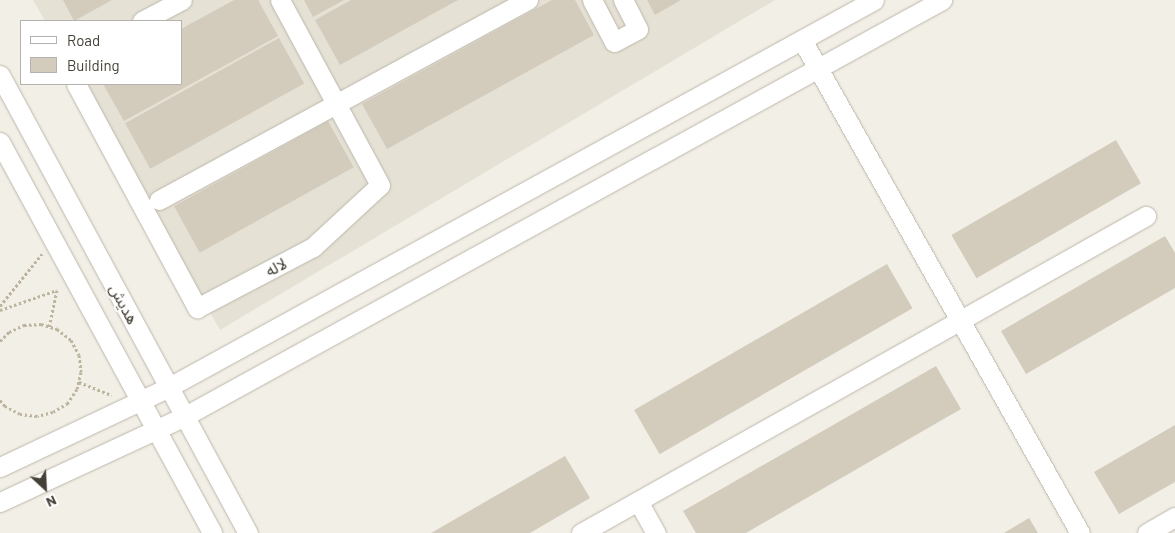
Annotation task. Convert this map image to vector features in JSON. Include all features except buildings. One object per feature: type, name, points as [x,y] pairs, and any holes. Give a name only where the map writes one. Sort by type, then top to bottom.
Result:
[{"type":"street","points":[[144,20],[182,0]]},
{"type":"street","name":"لاله","points":[[77,85],[196,308],[313,247],[380,185],[280,0]]},
{"type":"street","points":[[159,200],[528,0]]},
{"type":"street","points":[[592,0],[614,42],[638,29],[622,0]]},
{"type":"street","points":[[0,466],[169,387],[874,0]]},
{"type":"street","points":[[0,502],[185,416],[942,0]]},
{"type":"street","points":[[802,40],[1080,533]]},
{"type":"street","name":"هدیش","points":[[0,75],[248,533]]},
{"type":"street","name":"هدیش","points":[[0,142],[54,240],[137,402],[156,430],[212,533]]},
{"type":"street","points":[[581,533],[1146,216]]},
{"type":"street","points":[[638,501],[656,533]]},
{"type":"street","points":[[1147,533],[1175,517]]},
{"type":"path","points":[[0,306],[54,240]]},
{"type":"path","points":[[0,310],[56,290],[49,327]]},
{"type":"path","points":[[0,340],[9,332],[24,325],[41,324],[57,330],[70,340],[79,355],[81,372],[79,382],[68,403],[53,412],[37,416],[20,414],[5,406],[0,400]]},
{"type":"path","points":[[79,382],[137,402]]},
{"type":"shaded area","points":[[33,0],[775,0],[220,330],[82,85],[182,85],[182,20],[44,20]]}]
